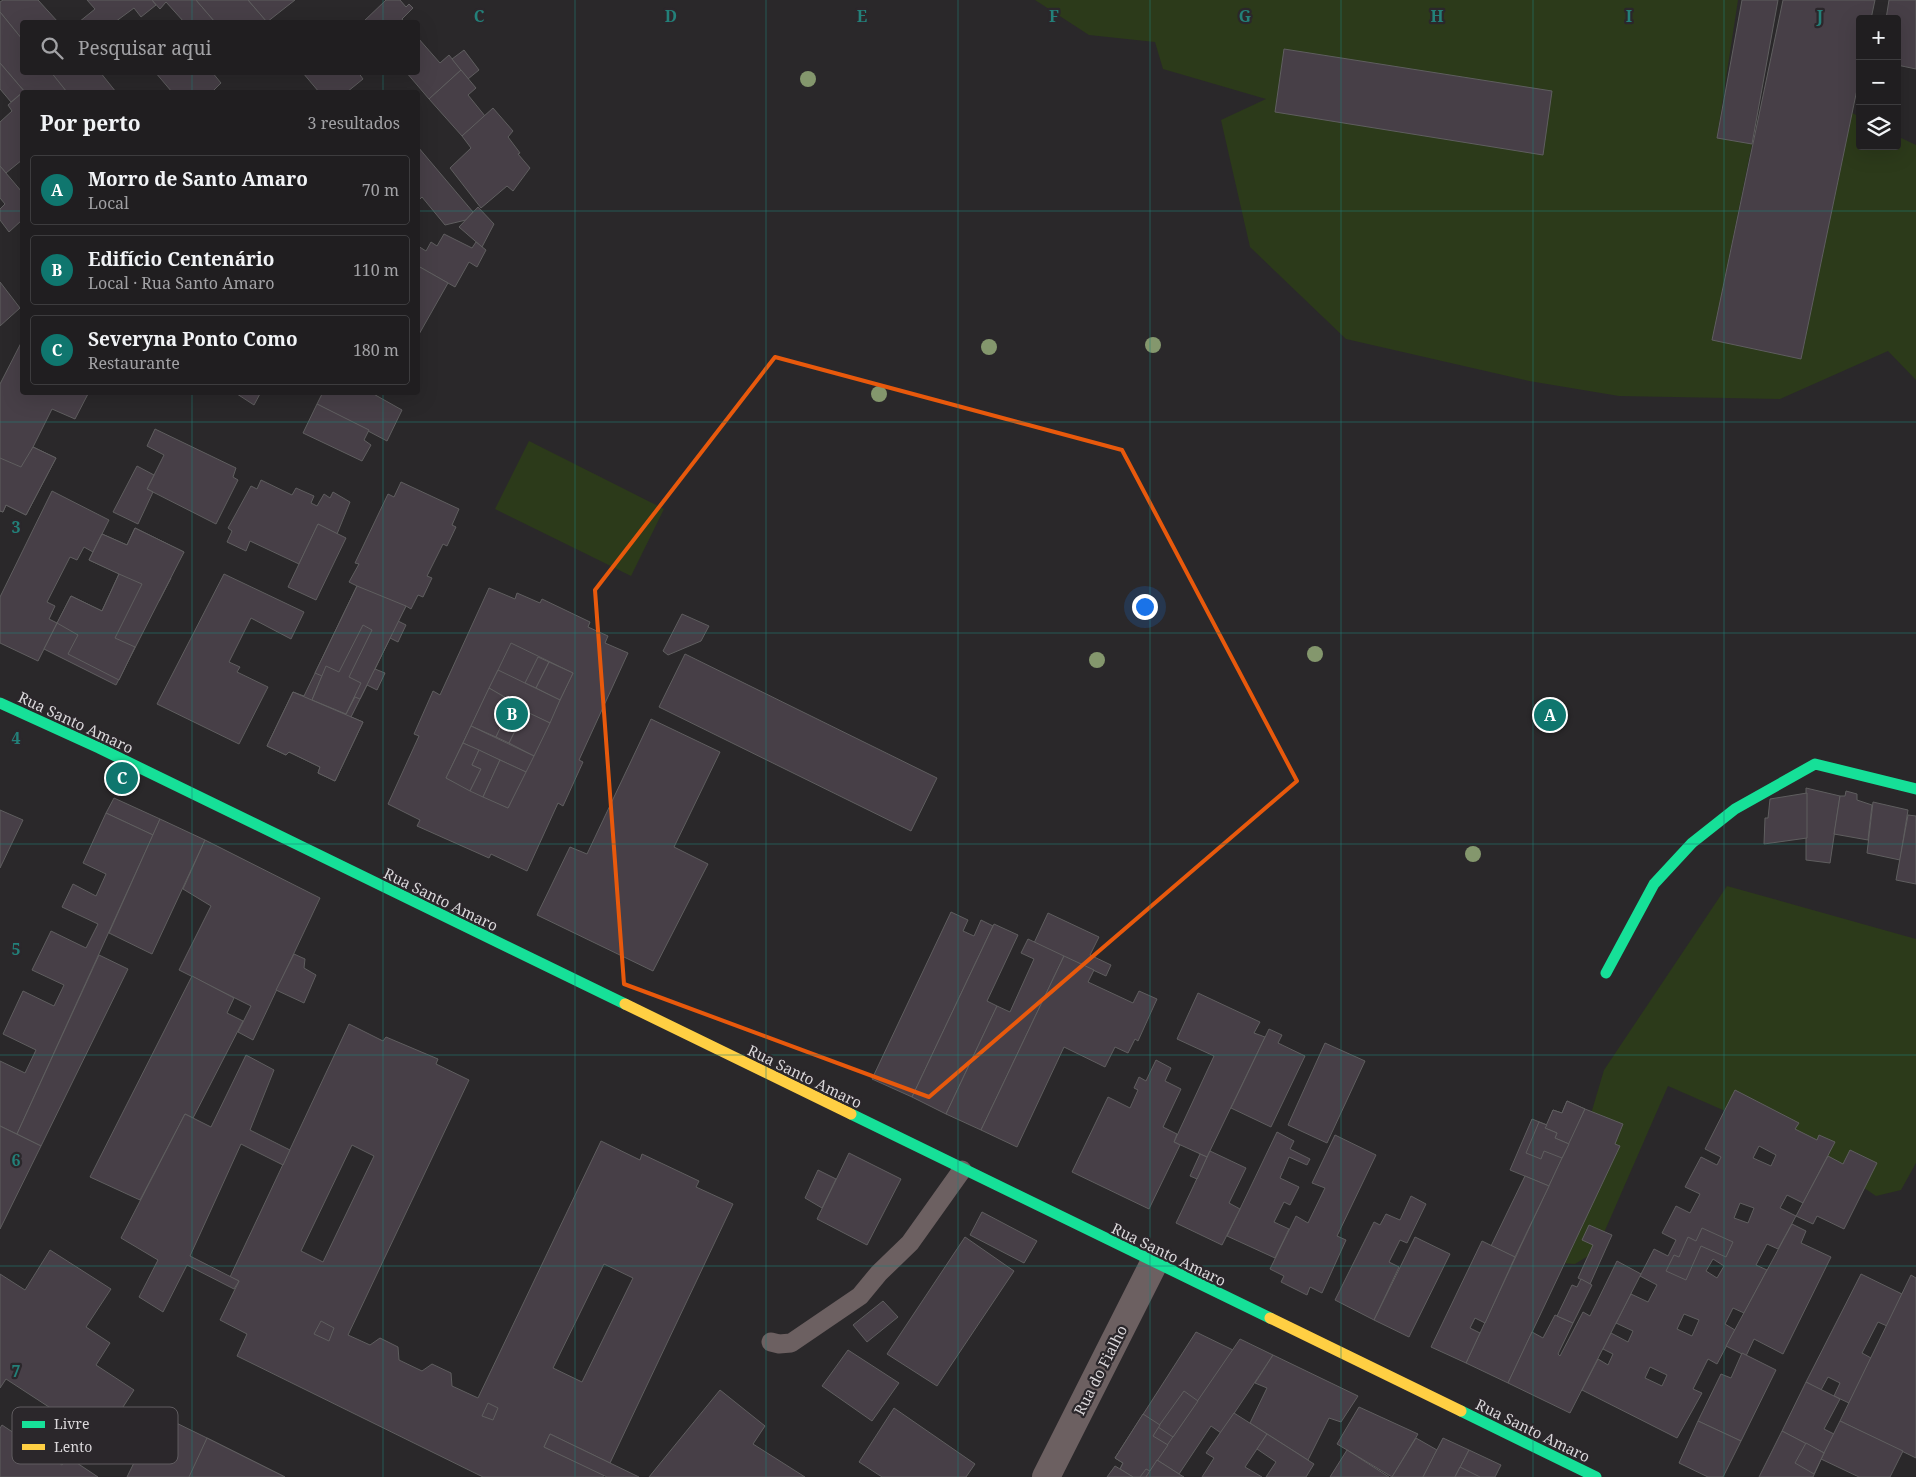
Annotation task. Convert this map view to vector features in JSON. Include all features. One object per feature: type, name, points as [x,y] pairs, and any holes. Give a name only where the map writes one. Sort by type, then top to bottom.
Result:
[{"type":"street","name":"Rua Santo Amaro","points":[[0,703],[117,757],[1596,1477]]},
{"type":"street","points":[[1606,973],[1654,884],[1692,843],[1736,809],[1815,764],[1916,789]]},
{"type":"street","name":"Rua do Fialho","points":[[1046,1477],[1154,1263]]},
{"type":"lane","points":[[771,1342],[779,1344],[791,1343],[860,1296],[879,1272],[910,1243],[962,1170]]},
{"type":"highlighted area","points":[[775,357],[1122,450],[1297,781],[929,1097],[624,984],[595,590]]},
{"type":"green space","points":[[1035,0],[1738,0],[1717,137],[1752,144],[1712,340],[1801,359],[1852,113],[1856,115],[1856,150],[1901,150],[1901,138],[1916,145],[1916,380],[1888,351],[1780,399],[1619,396],[1529,381],[1346,339],[1250,247],[1221,120],[1266,99],[1163,69],[1155,42],[1089,35]]},
{"type":"green space","points":[[529,441],[664,509],[631,576],[495,509]]},
{"type":"green space","points":[[1727,886],[1916,939],[1916,1163],[1901,1190],[1876,1196],[1798,1143],[1668,1086],[1596,1251],[1575,1264],[1547,1262],[1604,1070]]},
{"type":"building","points":[[3,0],[38,0],[56,20],[20,20],[20,37],[0,12],[0,2]]},
{"type":"building","points":[[87,0],[152,0],[156,5],[141,17],[134,8],[118,20],[81,20],[95,9]]},
{"type":"building","points":[[152,0],[196,0],[213,20],[182,20],[166,2],[160,9]]},
{"type":"building","points":[[196,0],[248,0],[265,20],[213,20]]},
{"type":"building","points":[[248,0],[295,0],[270,20],[265,20]]},
{"type":"building","points":[[386,0],[400,0],[406,7],[409,4],[413,8],[403,20],[365,20]]},
{"type":"building","points":[[1742,0],[1778,0],[1752,144],[1717,138]]},
{"type":"building","points":[[1783,0],[1875,0],[1872,15],[1856,15],[1856,94],[1801,359],[1712,340]]},
{"type":"building","points":[[1889,0],[1916,0],[1916,69],[1901,66],[1901,15],[1887,15]]},
{"type":"building","points":[[0,12],[20,37],[20,75],[53,75],[65,90],[23,90],[0,63]]},
{"type":"building","points":[[420,40],[440,63],[449,55],[461,70],[429,99],[409,75],[420,75]]},
{"type":"building","points":[[1284,49],[1552,91],[1543,155],[1275,112]]},
{"type":"building","points":[[464,50],[479,70],[468,79],[452,59]]},
{"type":"building","points":[[0,63],[23,90],[20,90],[20,94],[11,102],[0,89]]},
{"type":"building","points":[[461,70],[476,88],[468,95],[485,116],[462,136],[429,99]]},
{"type":"building","points":[[53,75],[102,75],[114,90],[65,90]]},
{"type":"building","points":[[158,75],[214,75],[221,83],[214,90],[170,90]]},
{"type":"building","points":[[305,75],[360,75],[363,79],[349,90],[317,90]]},
{"type":"building","points":[[20,95],[20,162],[6,173],[0,166],[0,122],[12,111],[8,105]]},
{"type":"building","points":[[493,108],[513,131],[508,137],[520,153],[518,154],[530,168],[513,191],[507,186],[481,208],[450,168],[471,148],[462,136]]},
{"type":"building","points":[[420,149],[473,212],[466,220],[445,225],[422,197],[420,199]]},
{"type":"building","points":[[0,166],[20,190],[20,222],[9,232],[0,220],[0,209],[5,204],[0,198]]},
{"type":"building","points":[[478,207],[494,224],[482,247],[459,227]]},
{"type":"building","points":[[444,234],[472,248],[476,242],[486,250],[477,267],[469,262],[455,287],[420,267],[420,247],[426,251],[431,242],[437,246]]},
{"type":"building","points":[[420,267],[448,283],[420,332]]},
{"type":"building","points":[[0,282],[20,308],[0,326]]},
{"type":"building","points":[[20,345],[20,395],[87,395],[75,419],[52,409],[33,447],[56,458],[26,515],[6,505],[3,512],[0,511],[0,384]]},
{"type":"building","points":[[239,395],[259,395],[254,405]]},
{"type":"building","points":[[322,395],[375,395],[402,410],[387,441],[317,404]]},
{"type":"building","points":[[317,404],[369,430],[364,440],[371,445],[362,461],[303,433]]},
{"type":"building","points":[[155,429],[236,468],[233,477],[238,480],[216,524],[147,489],[164,455],[147,446]]},
{"type":"building","points":[[33,447],[56,458],[26,515],[6,505],[3,512],[0,511],[0,458],[21,467]]},
{"type":"building","points":[[137,466],[154,475],[147,489],[153,492],[138,524],[113,512]]},
{"type":"building","points":[[261,480],[292,495],[296,488],[314,496],[311,503],[317,506],[324,494],[330,498],[333,492],[350,502],[337,534],[318,524],[299,564],[250,541],[246,551],[227,542],[232,531],[228,528],[251,486],[257,489]]},
{"type":"building","points":[[401,482],[459,509],[452,525],[456,527],[447,546],[443,544],[427,576],[432,578],[423,597],[418,595],[411,609],[406,606],[398,621],[406,625],[398,642],[390,638],[375,669],[385,673],[377,690],[367,685],[351,717],[363,722],[335,781],[318,773],[320,767],[289,752],[286,755],[267,746],[293,692],[304,696],[357,586],[349,582],[359,564],[355,563],[388,494],[394,497]]},
{"type":"building","points":[[52,491],[109,520],[93,552],[84,547],[77,560],[70,557],[47,602],[55,606],[49,619],[57,623],[38,661],[0,643],[0,597]]},
{"type":"building","points":[[318,524],[346,538],[316,600],[288,587]]},
{"type":"building","points":[[135,528],[184,552],[175,568],[156,557],[151,567],[171,578],[159,601],[139,590],[142,584],[89,560],[102,534],[127,545]]},
{"type":"building","points":[[135,528],[184,552],[116,685],[44,649],[71,596],[102,611],[119,574],[89,560],[102,534],[127,545]]},
{"type":"building","points":[[119,574],[142,584],[115,638],[135,647],[119,680],[68,654],[78,635],[57,623],[71,596],[102,611]]},
{"type":"building","points":[[224,574],[304,612],[291,639],[251,618],[229,662],[240,667],[237,672],[268,687],[239,744],[157,704]]},
{"type":"building","points":[[357,586],[406,606],[360,699],[355,697],[346,714],[312,700],[322,676],[315,673]]},
{"type":"building","points":[[489,588],[515,599],[517,593],[540,603],[542,599],[590,622],[588,627],[608,636],[605,643],[628,653],[579,760],[583,762],[563,806],[558,803],[527,871],[491,854],[489,858],[417,826],[420,820],[388,804],[419,736],[414,734],[433,691],[440,695]]},
{"type":"building","points":[[682,614],[709,626],[701,641],[668,655],[663,651]]},
{"type":"building","points":[[363,625],[372,630],[349,677],[361,683],[346,714],[312,700],[326,666],[339,672]]},
{"type":"building","points":[[511,643],[573,673],[508,808],[446,778]]},
{"type":"building","points":[[685,654],[937,778],[911,831],[659,707]]},
{"type":"building","points":[[538,657],[549,662],[536,688],[525,683]]},
{"type":"building","points":[[549,662],[573,673],[560,700],[536,688]]},
{"type":"building","points":[[498,670],[560,700],[550,723],[511,705],[513,702],[489,688]]},
{"type":"building","points":[[489,688],[513,702],[496,737],[471,726]]},
{"type":"building","points":[[293,692],[363,722],[335,781],[318,773],[320,767],[289,752],[286,755],[267,746]]},
{"type":"building","points":[[511,705],[525,711],[509,743],[496,737]]},
{"type":"building","points":[[525,711],[550,723],[534,756],[509,743]]},
{"type":"building","points":[[651,719],[720,752],[674,847],[708,864],[653,971],[537,915],[570,847],[587,854]]},
{"type":"building","points":[[471,726],[534,756],[526,772],[463,743]]},
{"type":"building","points":[[463,743],[479,750],[472,765],[481,769],[470,791],[446,778]]},
{"type":"building","points":[[479,750],[500,760],[483,797],[470,791],[481,769],[472,765]]},
{"type":"building","points":[[500,760],[526,772],[508,808],[483,797]]},
{"type":"building","points":[[1806,788],[1840,796],[1830,863],[1806,860]]},
{"type":"building","points":[[1846,791],[1857,794],[1857,800],[1872,805],[1868,840],[1834,834],[1840,796],[1845,796]]},
{"type":"building","points":[[1807,793],[1807,838],[1764,844],[1765,818],[1768,818],[1770,799]]},
{"type":"building","points":[[114,798],[160,819],[153,835],[106,813]]},
{"type":"building","points":[[1873,802],[1908,810],[1900,860],[1867,853]]},
{"type":"building","points":[[0,810],[23,820],[0,868]]},
{"type":"building","points":[[106,813],[153,835],[17,1134],[0,1126],[0,1061],[25,1073],[36,1050],[3,1034],[23,991],[54,1006],[64,985],[32,970],[51,931],[86,948],[98,924],[62,907],[73,884],[96,896],[106,874],[83,863]]},
{"type":"building","points":[[1908,815],[1916,816],[1916,884],[1896,880]]},
{"type":"building","points":[[160,819],[205,840],[152,954],[109,933]]},
{"type":"building","points":[[205,840],[320,898],[253,1040],[238,1032],[251,1006],[179,970],[211,906],[183,889]]},
{"type":"building","points":[[951,912],[968,920],[963,931],[974,936],[981,920],[993,926],[912,1097],[872,1079]]},
{"type":"building","points":[[1048,913],[1099,937],[1090,955],[1111,965],[1106,976],[1034,943]]},
{"type":"building","points":[[994,924],[1018,935],[987,1001],[997,1006],[946,1114],[912,1097]]},
{"type":"building","points":[[1028,939],[1064,956],[981,1130],[946,1114],[997,1006],[1010,1012],[1034,959],[1021,953]]},
{"type":"building","points":[[294,954],[305,959],[304,968],[316,975],[304,1003],[276,990]]},
{"type":"building","points":[[99,955],[128,969],[41,1146],[17,1134]]},
{"type":"building","points":[[1064,956],[1094,970],[1088,982],[1133,1003],[1139,991],[1157,999],[1138,1041],[1135,1039],[1128,1053],[1115,1047],[1105,1067],[1064,1047],[1017,1147],[981,1130]]},
{"type":"building","points":[[192,976],[234,998],[227,1013],[243,1021],[193,1118],[185,1114],[140,1200],[90,1177]]},
{"type":"building","points":[[1198,993],[1260,1022],[1254,1033],[1265,1037],[1207,1157],[1174,1142],[1214,1056],[1177,1039]]},
{"type":"building","points":[[349,1024],[383,1041],[386,1037],[438,1059],[436,1064],[469,1080],[348,1335],[370,1345],[380,1338],[398,1347],[399,1360],[422,1371],[432,1364],[451,1373],[452,1386],[478,1398],[601,1141],[640,1160],[642,1154],[699,1181],[696,1187],[733,1204],[610,1463],[550,1434],[544,1447],[604,1475],[603,1477],[483,1477],[237,1356],[247,1334],[220,1320],[239,1281],[230,1277]],"holes":[[[352,1145],[374,1156],[323,1262],[301,1251]],[[604,1264],[633,1278],[582,1382],[553,1368]]]},
{"type":"building","points":[[1269,1029],[1282,1035],[1278,1043],[1305,1056],[1271,1127],[1231,1108]]},
{"type":"building","points":[[1325,1043],[1365,1061],[1327,1143],[1288,1125]]},
{"type":"building","points":[[246,1055],[274,1070],[250,1130],[290,1150],[283,1165],[241,1144],[190,1256],[239,1281],[234,1289],[187,1265],[163,1312],[139,1297],[158,1260],[121,1238],[185,1114],[211,1127]]},
{"type":"building","points":[[1156,1060],[1171,1068],[1165,1081],[1181,1089],[1163,1127],[1177,1134],[1174,1142],[1180,1145],[1149,1209],[1072,1172],[1108,1097],[1130,1108],[1138,1090],[1134,1088],[1139,1077],[1146,1081]]},
{"type":"building","points":[[1735,1090],[1799,1123],[1795,1129],[1817,1140],[1819,1135],[1835,1142],[1803,1203],[1787,1195],[1780,1208],[1796,1216],[1778,1249],[1767,1244],[1756,1265],[1767,1270],[1744,1313],[1733,1308],[1725,1324],[1735,1330],[1717,1364],[1708,1359],[1693,1389],[1702,1393],[1677,1438],[1582,1390],[1598,1359],[1608,1365],[1613,1354],[1603,1349],[1611,1333],[1628,1342],[1633,1331],[1616,1323],[1631,1294],[1648,1302],[1657,1285],[1640,1276],[1654,1249],[1668,1256],[1676,1240],[1662,1233],[1676,1206],[1690,1213],[1700,1194],[1685,1187],[1701,1157],[1717,1165],[1721,1157],[1705,1149]],"holes":[[[1759,1146],[1776,1155],[1771,1166],[1753,1158]],[[1740,1203],[1754,1208],[1748,1223],[1734,1218]],[[1713,1259],[1724,1266],[1717,1278],[1706,1271]],[[1684,1314],[1699,1320],[1692,1336],[1677,1329]],[[1650,1367],[1667,1375],[1662,1386],[1645,1378]]]},
{"type":"building","points":[[1567,1101],[1585,1109],[1549,1186],[1510,1170],[1532,1119],[1547,1125],[1553,1110],[1562,1113]]},
{"type":"building","points":[[1567,1101],[1585,1109],[1569,1144],[1555,1138],[1557,1133],[1545,1128],[1553,1110],[1562,1113]]},
{"type":"building","points":[[1585,1109],[1623,1124],[1615,1144],[1620,1146],[1508,1383],[1466,1363]]},
{"type":"building","points":[[1539,1122],[1547,1125],[1545,1128],[1557,1133],[1555,1138],[1569,1144],[1562,1158],[1544,1151],[1541,1159],[1526,1153]]},
{"type":"building","points":[[0,1126],[41,1146],[0,1229]]},
{"type":"building","points":[[1277,1132],[1294,1141],[1290,1149],[1310,1159],[1307,1165],[1289,1157],[1280,1178],[1299,1187],[1290,1205],[1284,1202],[1274,1222],[1289,1229],[1275,1258],[1227,1236]]},
{"type":"building","points":[[1335,1135],[1376,1155],[1337,1236],[1346,1240],[1322,1293],[1310,1287],[1307,1295],[1281,1282],[1284,1276],[1270,1269],[1296,1216],[1308,1223],[1325,1188],[1312,1183]]},
{"type":"building","points":[[1850,1150],[1877,1163],[1844,1229],[1817,1216],[1813,1224],[1796,1216],[1828,1156],[1843,1164]]},
{"type":"building","points":[[1210,1151],[1246,1168],[1229,1203],[1240,1209],[1222,1245],[1176,1223]]},
{"type":"building","points":[[849,1153],[901,1179],[867,1245],[817,1219]]},
{"type":"building","points":[[1200,1154],[1207,1157],[1197,1179],[1190,1176]]},
{"type":"building","points":[[818,1170],[836,1179],[822,1208],[805,1198]]},
{"type":"building","points":[[1525,1176],[1549,1186],[1515,1257],[1491,1246]]},
{"type":"building","points":[[1411,1196],[1426,1204],[1407,1243],[1400,1240],[1389,1262],[1399,1267],[1374,1320],[1335,1300],[1374,1222],[1380,1225],[1386,1214],[1400,1220]]},
{"type":"building","points":[[982,1212],[1037,1241],[1024,1263],[970,1235]]},
{"type":"building","points":[[1792,1224],[1806,1231],[1801,1243],[1831,1257],[1783,1354],[1754,1339],[1746,1356],[1726,1346]]},
{"type":"building","points":[[1589,1225],[1612,1235],[1590,1284],[1578,1278],[1593,1245],[1582,1240]]},
{"type":"building","points":[[1702,1228],[1733,1242],[1726,1257],[1701,1246],[1686,1280],[1666,1271],[1674,1255],[1679,1257],[1688,1237],[1696,1241]]},
{"type":"building","points":[[965,1237],[1014,1271],[937,1386],[887,1354]]},
{"type":"building","points":[[1415,1237],[1450,1254],[1409,1337],[1374,1320]]},
{"type":"building","points":[[1482,1241],[1515,1257],[1485,1323],[1475,1318],[1470,1328],[1480,1333],[1466,1363],[1431,1347]]},
{"type":"building","points":[[50,1250],[111,1289],[86,1327],[110,1343],[96,1365],[134,1390],[123,1407],[49,1407],[6,1379],[0,1388],[0,1274],[25,1290]]},
{"type":"building","points":[[1617,1261],[1641,1274],[1570,1413],[1508,1383],[1532,1332],[1543,1338],[1555,1315],[1573,1323],[1558,1354],[1560,1356],[1583,1312],[1590,1316]]},
{"type":"building","points":[[1861,1274],[1902,1294],[1887,1326],[1878,1322],[1862,1353],[1871,1358],[1849,1403],[1834,1396],[1840,1383],[1828,1377],[1821,1390],[1806,1382]]},
{"type":"building","points":[[1911,1275],[1916,1278],[1916,1458],[1840,1421]]},
{"type":"building","points":[[1581,1279],[1592,1285],[1573,1323],[1557,1316],[1572,1285],[1577,1287]]},
{"type":"building","points":[[883,1301],[898,1317],[867,1342],[853,1325]]},
{"type":"building","points":[[321,1321],[334,1328],[329,1341],[314,1334]]},
{"type":"building","points":[[1196,1332],[1233,1350],[1146,1477],[1133,1477],[1120,1469],[1123,1463],[1115,1458]]},
{"type":"building","points":[[1240,1339],[1273,1355],[1221,1433],[1211,1426],[1179,1474],[1157,1460]]},
{"type":"building","points":[[848,1350],[899,1383],[872,1421],[822,1386]]},
{"type":"building","points":[[1742,1353],[1776,1370],[1741,1441],[1698,1421],[1721,1374],[1731,1378]]},
{"type":"building","points":[[1273,1355],[1358,1396],[1341,1422],[1329,1418],[1308,1460],[1250,1423],[1267,1388],[1255,1383]]},
{"type":"building","points":[[1806,1382],[1840,1399],[1824,1429],[1834,1434],[1824,1453],[1782,1431]]},
{"type":"building","points":[[720,1390],[765,1426],[753,1444],[805,1477],[649,1477]]},
{"type":"building","points":[[1184,1391],[1198,1401],[1173,1437],[1158,1427]]},
{"type":"building","points":[[488,1403],[498,1408],[493,1420],[482,1416]]},
{"type":"building","points":[[1359,1407],[1418,1434],[1392,1477],[1337,1444]]},
{"type":"building","points":[[894,1408],[975,1464],[966,1477],[882,1477],[859,1462]]},
{"type":"building","points":[[1234,1413],[1267,1434],[1245,1467],[1262,1477],[1202,1477],[1214,1458],[1206,1453]]},
{"type":"building","points":[[1143,1414],[1160,1425],[1153,1436],[1168,1445],[1150,1471],[1146,1469],[1140,1477],[1133,1477],[1120,1469],[1123,1463],[1115,1458]]},
{"type":"building","points":[[1698,1421],[1741,1441],[1723,1477],[1708,1477],[1679,1463]]},
{"type":"building","points":[[1840,1421],[1903,1451],[1890,1477],[1859,1477],[1821,1459]]},
{"type":"building","points":[[178,1424],[285,1477],[127,1477],[133,1464],[178,1464]]},
{"type":"building","points":[[2,1425],[12,1432],[12,1464],[78,1464],[98,1477],[0,1477],[0,1428]]},
{"type":"building","points":[[1782,1431],[1824,1453],[1813,1477],[1759,1477]]},
{"type":"building","points":[[550,1434],[639,1477],[607,1477],[544,1447]]},
{"type":"building","points":[[1267,1434],[1314,1464],[1306,1477],[1266,1477],[1276,1462],[1257,1449]]},
{"type":"building","points":[[207,1438],[285,1477],[189,1477]]},
{"type":"building","points":[[1416,1438],[1437,1450],[1423,1477],[1392,1477]]},
{"type":"building","points":[[1443,1438],[1469,1450],[1455,1477],[1423,1477]]},
{"type":"building","points":[[1806,1443],[1824,1453],[1814,1474],[1795,1463]]},
{"type":"building","points":[[1347,1450],[1389,1477],[1330,1477]]},
{"type":"building","points":[[1469,1450],[1501,1465],[1495,1477],[1455,1477]]},
{"type":"building","points":[[1157,1460],[1179,1474],[1184,1477],[1146,1477]]},
{"type":"building","points":[[1115,1466],[1120,1469],[1133,1477],[1107,1477]]},
{"type":"building","points":[[1460,1467],[1480,1477],[1455,1477]]},
{"type":"traffic: fast","points":[[0,703],[99,748],[625,1004]]},
{"type":"traffic: fast","points":[[1606,973],[1654,884],[1692,843],[1735,809],[1815,764],[1916,789]]},
{"type":"traffic: fast","points":[[851,1114],[1270,1318]]},
{"type":"traffic: fast","points":[[1461,1411],[1596,1477]]},
{"type":"traffic: slow","points":[[625,1004],[851,1114]]},
{"type":"traffic: slow","points":[[1270,1318],[1461,1411]]},
{"type":"place","name":"Edifício Centenário","points":[[512,714]]},
{"type":"place","name":"Morro de Santo Amaro","points":[[1550,715]]},
{"type":"place","name":"Severyna Ponto Como","points":[[122,778]]}]
